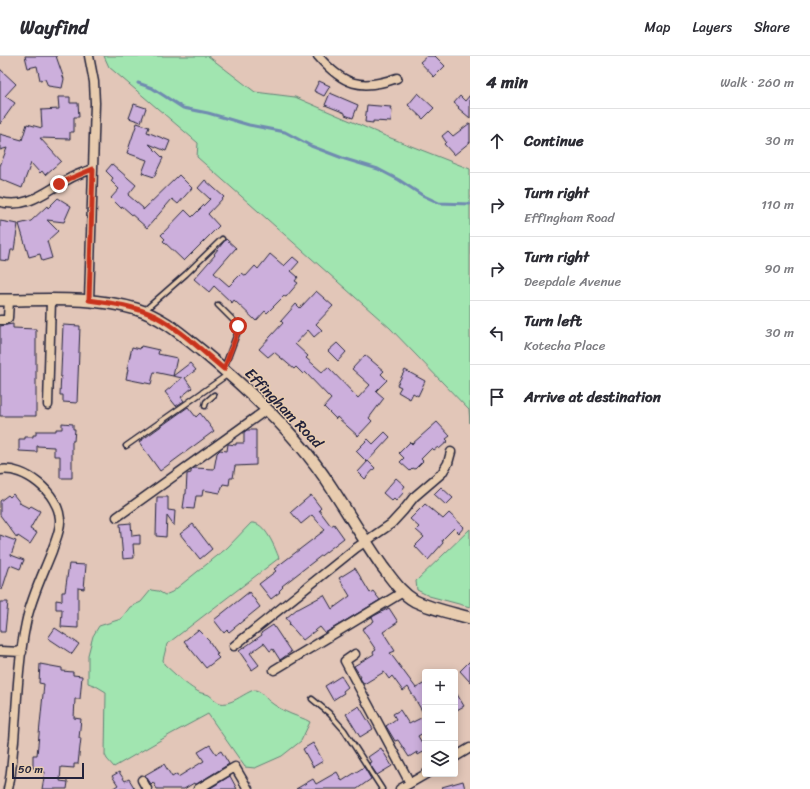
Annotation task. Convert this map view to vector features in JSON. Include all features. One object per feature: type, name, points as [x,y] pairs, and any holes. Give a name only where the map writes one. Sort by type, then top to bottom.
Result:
[{"type":"street","points":[[89,56],[94,82],[95,103],[89,300]]},
{"type":"street","points":[[318,56],[338,76],[348,82],[362,85],[374,85],[397,78]]},
{"type":"street","points":[[0,202],[18,204],[30,201],[46,194],[69,179],[93,169]]},
{"type":"street","points":[[0,320],[5,320],[8,318],[4,300]]},
{"type":"street","name":"Effingham Road","points":[[4,300],[89,300],[113,303],[155,316],[172,326],[226,371],[312,458],[393,581],[403,592],[415,601],[436,609],[470,618]]},
{"type":"street","points":[[48,406],[51,300]]},
{"type":"street","points":[[117,517],[266,410]]},
{"type":"street","points":[[234,646],[366,541],[391,524],[414,497],[442,473],[448,463],[451,452]]},
{"type":"street","points":[[0,470],[16,470],[34,479],[54,501],[60,519],[57,536],[30,608],[22,652],[8,789]]},
{"type":"street","points":[[274,670],[403,592]]},
{"type":"street","points":[[0,651],[22,652]]},
{"type":"street","points":[[355,654],[345,661],[410,783]]},
{"type":"street","points":[[458,755],[470,748]]},
{"type":"street","points":[[198,789],[235,767],[248,789]]},
{"type":"street","points":[[400,789],[422,776]]},
{"type":"street","points":[[142,780],[147,789]]},
{"type":"lane","points":[[143,312],[222,240]]},
{"type":"lane","points":[[126,446],[226,371],[238,331],[238,326],[218,305]]},
{"type":"lane","points":[[205,406],[206,402],[214,394]]},
{"type":"lane","points":[[312,699],[344,730],[382,789]]},
{"type":"green space","points":[[104,56],[208,56],[255,92],[295,97],[383,135],[470,169],[470,423],[469,410],[390,328],[197,157],[198,143],[109,67]]},
{"type":"green space","points":[[251,523],[261,526],[269,536],[279,558],[167,644],[163,660],[164,664],[188,685],[198,692],[209,695],[221,703],[233,701],[253,690],[260,692],[269,701],[288,713],[310,722],[301,741],[282,756],[255,768],[245,767],[208,714],[114,767],[105,755],[106,692],[88,683],[88,655],[93,636],[99,626],[121,619],[130,607],[141,602],[151,590],[158,591],[165,595],[172,592],[227,548]]},
{"type":"green space","points":[[470,529],[470,607],[429,596],[417,590],[416,581]]},
{"type":"building","points":[[25,56],[56,56],[64,79],[62,88],[48,86],[45,79],[40,80],[37,66],[28,68]]},
{"type":"building","points":[[427,56],[435,56],[445,66],[434,77],[420,62]]},
{"type":"building","points":[[0,69],[16,84],[5,96],[15,103],[0,124]]},
{"type":"building","points":[[319,81],[330,86],[324,96],[314,91]]},
{"type":"building","points":[[330,93],[358,105],[353,118],[325,105]]},
{"type":"building","points":[[418,93],[434,108],[423,119],[408,105]]},
{"type":"building","points":[[470,95],[470,118],[454,103],[460,96],[465,101]]},
{"type":"building","points":[[58,97],[70,97],[70,103],[78,103],[79,117],[74,117],[74,132],[70,132],[70,139],[40,138],[61,161],[45,175],[42,171],[40,173],[31,163],[22,188],[0,179],[0,166],[7,148],[0,150],[0,134],[22,140],[27,124],[42,128],[41,110],[59,109]]},
{"type":"building","points":[[134,104],[146,108],[141,122],[129,118]]},
{"type":"building","points":[[367,105],[391,107],[391,122],[365,122]]},
{"type":"building","points":[[137,123],[149,127],[147,132],[170,141],[166,151],[149,144],[163,158],[154,177],[142,173],[147,160],[127,153]]},
{"type":"building","points":[[470,123],[470,142],[454,155],[444,144],[446,142],[442,136],[448,131],[453,136]]},
{"type":"building","points":[[112,164],[136,185],[128,195],[143,208],[143,210],[179,175],[192,188],[178,204],[172,199],[147,228],[122,206],[121,208],[111,198],[119,189],[111,181],[113,178],[106,171]]},
{"type":"building","points":[[205,180],[224,197],[208,214],[219,226],[184,261],[163,241],[165,239],[161,235],[185,210],[192,217],[210,199],[198,188]]},
{"type":"building","points":[[58,198],[71,206],[64,222],[47,220],[58,231],[47,241],[52,258],[42,261],[40,254],[29,257],[19,224],[31,221]]},
{"type":"building","points":[[0,221],[18,224],[14,250],[11,250],[9,261],[0,260]]},
{"type":"building","points":[[226,239],[236,248],[214,273],[229,286],[242,273],[246,276],[255,266],[258,269],[270,254],[284,266],[293,257],[299,262],[291,271],[298,277],[295,281],[298,283],[286,297],[284,296],[267,313],[265,311],[256,321],[234,300],[232,303],[214,286],[209,292],[194,279],[215,255],[214,254]]},
{"type":"building","points":[[316,291],[333,306],[316,324],[322,330],[314,337],[308,330],[295,344],[308,356],[306,358],[322,372],[328,367],[358,398],[370,385],[352,369],[365,355],[384,371],[381,374],[387,380],[376,391],[384,398],[369,418],[372,421],[358,436],[337,417],[336,419],[324,407],[331,399],[305,372],[303,374],[296,367],[294,369],[274,352],[268,357],[259,349],[283,323],[281,321],[296,304],[300,308]]},
{"type":"building","points":[[13,324],[13,328],[36,329],[36,416],[0,416],[0,326]]},
{"type":"building","points":[[63,325],[80,326],[77,403],[63,402],[63,395],[60,395]]},
{"type":"building","points":[[337,343],[346,352],[338,361],[328,351]]},
{"type":"building","points":[[141,346],[159,350],[158,354],[177,358],[173,376],[154,372],[151,384],[126,379],[132,347],[140,349]]},
{"type":"building","points":[[190,363],[196,370],[185,378],[192,388],[181,397],[184,401],[176,406],[165,392],[182,378],[173,376]]},
{"type":"building","points":[[405,370],[425,381],[418,396],[413,393],[410,399],[398,392],[401,387],[397,385]]},
{"type":"building","points":[[188,407],[196,417],[200,413],[214,431],[160,471],[139,442]]},
{"type":"building","points":[[437,422],[450,436],[446,439],[448,441],[439,449],[438,447],[434,450],[432,448],[421,459],[423,461],[415,469],[413,468],[410,471],[400,462],[404,458],[399,453],[410,442],[412,444]]},
{"type":"building","points":[[62,423],[73,424],[73,429],[75,429],[74,441],[72,441],[72,478],[60,478],[60,456],[54,456],[54,447],[37,446],[37,452],[19,451],[19,439],[33,437],[33,435],[36,435],[36,431],[56,431],[56,429],[62,429]]},
{"type":"building","points":[[247,430],[256,430],[256,465],[235,466],[233,478],[230,478],[229,485],[223,484],[220,493],[203,490],[202,496],[196,496],[194,509],[183,508],[186,494],[187,474],[191,473],[194,468],[214,469],[217,453],[220,450],[227,451],[228,444],[236,445],[236,443],[244,443],[244,432]]},
{"type":"building","points":[[385,432],[390,437],[367,462],[356,451],[368,439],[373,444]]},
{"type":"building","points":[[368,461],[375,468],[365,479],[358,472]]},
{"type":"building","points":[[396,478],[405,486],[402,490],[404,492],[396,501],[394,499],[392,501],[383,493]]},
{"type":"building","points":[[441,487],[453,498],[446,505],[434,494]]},
{"type":"building","points":[[13,494],[21,504],[29,508],[31,506],[40,511],[30,529],[37,533],[30,544],[18,536],[17,538],[0,515],[0,501],[8,495],[10,497]]},
{"type":"building","points":[[311,495],[321,508],[319,510],[331,526],[334,524],[344,538],[282,586],[283,587],[279,591],[280,592],[271,599],[259,584],[276,571],[274,569],[325,530],[312,515],[301,524],[291,512]]},
{"type":"building","points":[[157,497],[168,497],[168,510],[175,511],[174,526],[167,516],[166,537],[156,536]]},
{"type":"building","points":[[425,504],[443,519],[449,513],[464,527],[459,533],[454,528],[442,540],[443,543],[428,560],[415,546],[424,537],[416,530],[419,527],[410,519]]},
{"type":"building","points":[[131,523],[132,536],[140,535],[140,544],[133,544],[134,558],[123,559],[120,524]]},
{"type":"building","points":[[193,524],[212,549],[200,559],[180,534]]},
{"type":"building","points":[[0,535],[16,541],[11,555],[24,560],[20,569],[10,565],[2,590],[0,589]]},
{"type":"building","points":[[69,564],[86,565],[84,589],[78,588],[78,628],[61,627],[62,609],[56,609],[56,600],[62,601],[62,592],[65,592]]},
{"type":"building","points":[[355,568],[370,593],[373,591],[380,600],[325,633],[320,627],[303,640],[289,624],[290,623],[286,618],[297,609],[324,595],[332,609],[350,596],[339,578]]},
{"type":"building","points":[[249,592],[260,607],[229,632],[227,630],[224,633],[214,620]]},
{"type":"building","points":[[0,602],[8,602],[5,632],[0,632]]},
{"type":"building","points":[[389,608],[398,622],[383,632],[395,651],[390,653],[416,688],[422,685],[422,711],[408,687],[403,691],[392,676],[389,679],[384,672],[364,684],[360,678],[361,677],[354,666],[374,654],[373,652],[376,650],[362,629],[374,621],[372,617]]},
{"type":"building","points":[[273,625],[291,652],[280,660],[273,649],[270,651],[264,643],[250,653],[259,665],[252,670],[239,651],[262,635],[261,633]]},
{"type":"building","points":[[55,628],[79,644],[72,654],[48,638]]},
{"type":"building","points":[[198,630],[209,641],[219,658],[206,668],[184,641]]},
{"type":"building","points":[[470,661],[470,682],[460,671]]},
{"type":"building","points":[[40,664],[62,668],[62,671],[73,672],[73,675],[82,676],[80,699],[75,699],[74,718],[81,719],[79,738],[81,738],[78,764],[74,764],[74,768],[61,767],[60,781],[68,782],[67,789],[42,789],[45,772],[41,772],[42,768],[33,768],[33,755],[37,755],[44,684],[39,683]]},
{"type":"building","points":[[341,676],[348,687],[343,691],[344,693],[333,700],[325,686]]},
{"type":"building","points":[[458,696],[464,706],[458,709]]},
{"type":"building","points":[[359,706],[373,729],[360,737],[346,714]]},
{"type":"building","points":[[400,710],[409,724],[422,718],[422,734],[418,736],[422,743],[422,753],[418,755],[417,752],[409,757],[398,740],[395,741],[386,726],[396,719],[393,714]]},
{"type":"building","points":[[313,743],[323,761],[313,767],[303,749]]},
{"type":"building","points":[[210,745],[216,754],[221,751],[229,764],[195,785],[194,783],[184,789],[157,789],[153,782],[151,784],[145,775],[164,764],[172,777],[177,774],[178,777],[204,761],[198,752]]},
{"type":"building","points":[[381,748],[392,766],[377,775],[369,763],[371,762],[368,757]]},
{"type":"building","points":[[364,767],[371,779],[357,789],[296,789],[313,779],[316,784],[337,772],[342,781]]},
{"type":"building","points":[[119,772],[125,781],[129,779],[135,789],[112,789],[118,785],[112,776]]},
{"type":"building","points":[[230,776],[237,789],[209,789]]},
{"type":"building","points":[[463,781],[465,789],[443,789],[442,787]]},
{"type":"waterway","points":[[138,83],[152,88],[183,108],[208,113],[249,125],[285,132],[311,146],[345,159],[378,169],[399,180],[422,195],[439,203],[470,204]]},
{"type":"route","points":[[59,184],[93,169],[89,300],[113,303],[155,316],[172,326],[224,369],[238,331],[238,326]]}]
